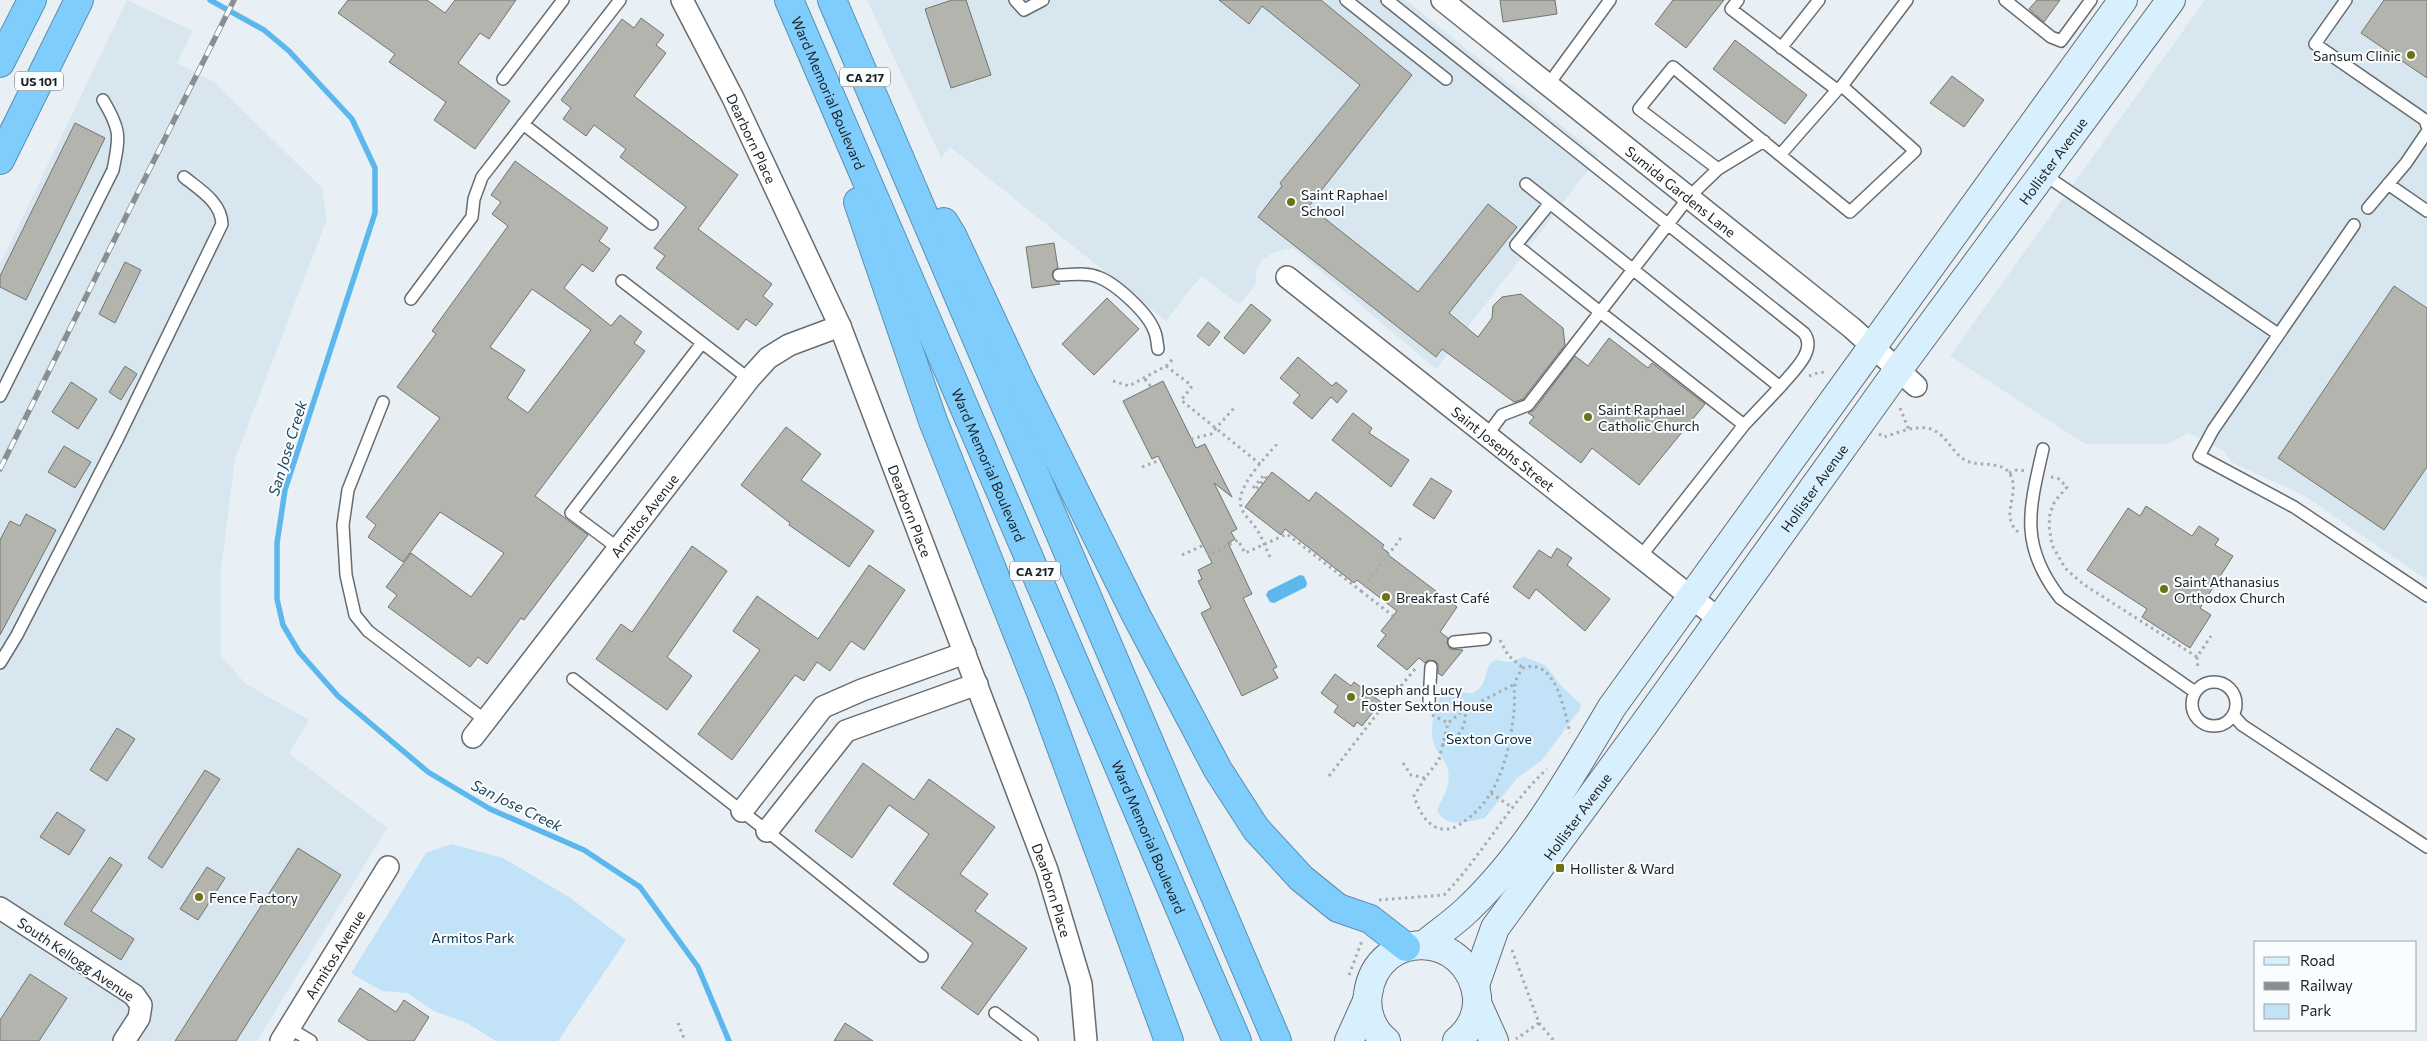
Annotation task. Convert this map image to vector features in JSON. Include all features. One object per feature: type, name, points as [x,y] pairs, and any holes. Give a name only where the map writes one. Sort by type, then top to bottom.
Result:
[{"type":"highway","name":"Ward Memorial Boulevard","points":[[789,0],[1237,1041]]},
{"type":"highway","name":"CA 217","points":[[832,0],[1277,1041]]},
{"type":"highway","name":"US 101","points":[[0,160],[78,1]]},
{"type":"highway","name":"US 101","points":[[0,63],[30,2]]},
{"type":"highway","points":[[832,101],[856,195],[933,421],[1042,695],[1169,1041]]},
{"type":"highway","points":[[898,155],[952,235],[1026,392],[1136,616],[1218,770],[1256,828],[1300,878],[1338,908],[1370,919],[1415,946]]},
{"type":"main road","name":"Hollister Avenue","points":[[1367,1001],[1369,982],[1378,967],[1390,954],[1415,946],[1468,910],[1487,890],[1544,818],[1612,707],[1693,598],[1872,346],[2071,50],[2123,0]]},
{"type":"main road","name":"Hollister Avenue","points":[[1457,1041],[1464,1035],[1473,1020],[1476,994],[1495,928],[1720,620],[1907,378],[2042,173],[2170,0]]},
{"type":"main road","points":[[1415,946],[1441,948],[1456,956],[1468,969],[1494,1041]]},
{"type":"main road","points":[[1349,1041],[1367,1001]]},
{"type":"main road","points":[[1367,1001],[1370,1020],[1380,1036],[1386,1041]]},
{"type":"street","name":"Dearborn Place","points":[[682,0],[734,98],[840,326],[1046,870],[1081,984],[1086,1041]]},
{"type":"street","name":"Sumida Gardens Lane","points":[[1442,0],[1689,197],[1872,346],[1907,378]]},
{"type":"street","name":"Saint Josephs Street","points":[[1287,277],[1720,620]]},
{"type":"street","name":"Armitos Avenue","points":[[479,729],[749,379],[768,358],[789,345],[840,326]]},
{"type":"street","points":[[742,811],[823,707],[862,690],[965,653]]},
{"type":"street","points":[[767,831],[828,751],[846,731],[977,684]]},
{"type":"street","name":"Armitos Avenue","points":[[285,1035],[388,867]]},
{"type":"street","name":"South Kellogg Avenue","points":[[0,908],[134,995],[141,1005],[139,1018],[124,1041]]},
{"type":"lane","points":[[503,79],[563,0]]},
{"type":"lane","points":[[411,299],[472,217],[474,199],[482,177],[620,0]]},
{"type":"lane","points":[[1015,0],[1024,10],[1043,0]]},
{"type":"lane","points":[[1346,0],[1446,80]]},
{"type":"lane","points":[[1386,0],[1809,340],[1809,346],[1805,355],[1780,386],[1744,425],[1641,556]]},
{"type":"lane","points":[[1548,85],[1610,0]]},
{"type":"lane","points":[[1718,169],[1639,109],[1673,67],[1850,212],[1915,150],[1840,88],[1781,48],[1731,9],[1738,0]]},
{"type":"lane","points":[[1781,48],[1819,0]]},
{"type":"lane","points":[[1780,155],[1840,88],[1908,0]]},
{"type":"lane","points":[[2006,0],[2051,37],[2071,50],[2091,0]]},
{"type":"lane","points":[[2346,0],[2315,44],[2425,120],[2427,126]]},
{"type":"lane","points":[[0,396],[113,170],[119,140],[116,122],[102,100]]},
{"type":"lane","points":[[523,124],[652,224]]},
{"type":"lane","points":[[2368,208],[2427,132]]},
{"type":"lane","points":[[1487,435],[1502,415],[1528,405],[1689,197],[1718,169],[1764,141]]},
{"type":"lane","points":[[2042,173],[2278,334]]},
{"type":"lane","points":[[0,663],[17,635],[118,438],[222,224],[221,212],[210,198],[184,177]]},
{"type":"lane","points":[[1526,184],[1780,386]]},
{"type":"lane","points":[[2388,184],[2427,211]]},
{"type":"lane","points":[[1550,203],[1516,245],[1744,425]]},
{"type":"lane","points":[[2354,225],[2213,430],[2200,456],[2294,507],[2427,596]]},
{"type":"lane","points":[[1059,276],[1089,274],[1099,277],[1108,283],[1144,313],[1154,330],[1158,349]]},
{"type":"lane","points":[[622,281],[749,379]]},
{"type":"lane","points":[[618,548],[571,513],[702,343]]},
{"type":"lane","points":[[383,402],[348,490],[343,524],[346,575],[355,615],[368,631],[479,729]]},
{"type":"lane","points":[[2043,449],[2030,524],[2032,548],[2047,581],[2067,603],[2195,692]]},
{"type":"lane","points":[[1454,642],[1485,639]]},
{"type":"lane","points":[[1429,698],[1431,667]]},
{"type":"lane","points":[[573,679],[742,811],[922,956]]},
{"type":"lane","points":[[2213,682],[2227,686],[2235,697],[2236,704],[2233,716],[2226,723],[2219,726],[2204,724],[2194,714],[2192,706],[2195,692],[2200,687],[2213,682]]},
{"type":"lane","points":[[2233,716],[2242,725],[2427,846]]},
{"type":"lane","points":[[995,1014],[1032,1041]]},
{"type":"lane","points":[[285,1035],[311,1041]]},
{"type":"path","points":[[1114,381],[1130,386],[1166,366],[1175,357]]},
{"type":"path","points":[[1166,366],[1191,385],[1191,388],[1182,400],[1260,464]]},
{"type":"path","points":[[1145,379],[1151,387]]},
{"type":"path","points":[[1191,439],[1204,437],[1217,429],[1234,408]]},
{"type":"path","points":[[1900,408],[1909,430]]},
{"type":"path","points":[[1878,434],[1884,437],[1909,430],[1926,428],[1938,433],[1966,461],[1996,465],[2009,473],[2014,486],[2014,494],[2009,512],[2014,529],[2018,532],[2019,541]]},
{"type":"path","points":[[1270,556],[1240,505],[1240,496],[1260,464],[1277,444]]},
{"type":"path","points":[[1142,468],[1160,460]]},
{"type":"path","points":[[2009,473],[2017,470],[2026,471]]},
{"type":"path","points":[[1247,483],[1253,488],[1257,491],[1256,489],[1266,477],[1264,475],[1253,488]]},
{"type":"path","points":[[2051,477],[2059,479],[2067,487],[2054,501],[2049,525],[2052,545],[2064,568],[2083,584],[2196,657]]},
{"type":"path","points":[[1182,555],[1204,545],[1209,555],[1238,540],[1245,553],[1287,534],[1393,616]]},
{"type":"path","points":[[1361,591],[1401,538]]},
{"type":"path","points":[[1498,635],[1502,646],[1523,668]]},
{"type":"path","points":[[2198,670],[2196,657],[2211,636]]},
{"type":"path","points":[[1513,685],[1512,727],[1505,763],[1491,793],[1474,814],[1456,827],[1440,829],[1431,824],[1419,810],[1414,796],[1439,760],[1448,723],[1464,710],[1513,685],[1523,668],[1532,665],[1540,667],[1551,677],[1560,696],[1571,736]]},
{"type":"path","points":[[1329,776],[1384,705],[1391,688],[1401,686],[1416,667]]},
{"type":"path","points":[[1401,686],[1412,694],[1429,698]]},
{"type":"path","points":[[1442,745],[1453,741],[1461,732],[1466,720],[1464,710]]},
{"type":"path","points":[[1427,715],[1438,716],[1448,723]]},
{"type":"path","points":[[1402,763],[1411,775],[1425,778]]},
{"type":"path","points":[[1376,905],[1380,898],[1444,895],[1464,875],[1530,785],[1550,766]]},
{"type":"path","points":[[1491,793],[1513,808]]},
{"type":"path","points":[[1512,941],[1511,948],[1539,1024],[1554,1041]]},
{"type":"path","points":[[678,1023],[685,1041]]},
{"type":"path","points":[[1513,1041],[1539,1024]]},
{"type":"shaded area","points":[[127,0],[193,31],[177,63],[214,82],[322,188],[327,219],[235,459],[221,571],[221,656],[246,684],[309,720],[289,753],[387,828],[257,1041],[0,1041],[0,264]]},
{"type":"shaded area","name":"Saint Raphael School","points":[[867,0],[1406,0],[1599,156],[1436,369],[1293,248],[1275,252],[1262,260],[1256,272],[1256,285],[1239,305],[1201,276],[1166,321],[950,147],[941,158]]},
{"type":"shaded area","points":[[2205,0],[2427,0],[2427,580],[2303,495],[2231,462],[2224,451],[2188,433],[2168,444],[2085,444],[1950,356]]},
{"type":"green space","name":"Sexton Grove","points":[[1524,657],[1545,665],[1563,688],[1581,704],[1580,709],[1542,760],[1517,778],[1485,818],[1458,823],[1445,820],[1437,810],[1444,796],[1449,776],[1445,763],[1435,748],[1432,732],[1432,724],[1438,701],[1446,691],[1454,689],[1468,693],[1475,692],[1482,686],[1489,666],[1493,661],[1509,662]]},
{"type":"green space","name":"Armitos Park","points":[[451,844],[503,858],[569,897],[626,940],[558,1041],[496,1041],[467,1023],[434,1011],[407,993],[382,991],[351,973],[426,853]]},
{"type":"water","points":[[1300,575],[1304,576],[1307,583],[1306,587],[1274,603],[1270,602],[1266,595],[1268,591]]},
{"type":"building","points":[[348,0],[427,0],[445,13],[455,0],[516,0],[489,39],[480,33],[458,63],[510,101],[475,149],[434,120],[446,102],[389,62],[395,54],[338,13]]},
{"type":"building","points":[[952,0],[966,0],[991,75],[951,88],[925,9]]},
{"type":"building","points":[[1219,0],[1321,0],[1412,75],[1309,206],[1418,292],[1488,204],[1517,227],[1449,313],[1478,337],[1492,318],[1493,306],[1502,297],[1521,294],[1563,328],[1565,345],[1523,399],[1514,402],[1442,349],[1436,357],[1258,217],[1282,186],[1280,183],[1360,85],[1262,6],[1249,24]]},
{"type":"building","points":[[1500,0],[1555,0],[1557,14],[1503,22]]},
{"type":"building","points":[[1673,0],[1724,0],[1686,48],[1655,24]]},
{"type":"building","points":[[2037,0],[2060,0],[2044,22],[2029,9]]},
{"type":"building","name":"Sansum Clinic","points":[[2384,0],[2427,0],[2427,78],[2361,33]]},
{"type":"building","points":[[641,18],[664,35],[656,45],[666,53],[634,96],[738,175],[698,229],[772,284],[763,296],[773,304],[756,326],[746,319],[738,330],[656,268],[665,256],[654,248],[686,207],[620,157],[626,149],[594,125],[586,136],[563,119],[571,108],[561,100],[622,19],[634,28]]},
{"type":"building","points":[[1735,40],[1807,95],[1785,124],[1713,69]]},
{"type":"building","points":[[1952,76],[1984,100],[1964,127],[1930,103]]},
{"type":"building","points":[[75,123],[105,138],[26,300],[0,287],[0,276]]},
{"type":"building","points":[[515,161],[608,228],[599,241],[610,249],[593,272],[582,264],[564,288],[611,326],[620,315],[642,332],[634,343],[645,351],[535,496],[588,535],[524,620],[521,618],[487,664],[478,657],[470,667],[388,607],[397,595],[386,587],[411,553],[471,597],[504,553],[440,512],[403,562],[368,537],[376,525],[366,517],[440,418],[397,387],[436,334],[432,331],[508,226],[492,214],[501,202],[491,195]],"holes":[[[532,289],[591,330],[528,413],[507,398],[525,370],[490,347]]]},
{"type":"building","points":[[1054,243],[1058,268],[1053,271],[1052,276],[1060,284],[1032,288],[1026,247]]},
{"type":"building","points":[[125,262],[141,270],[115,323],[99,314]]},
{"type":"building","points":[[2394,286],[2427,308],[2427,467],[2384,530],[2278,458]]},
{"type":"building","points":[[1107,298],[1139,329],[1094,375],[1062,344]]},
{"type":"building","points":[[1251,304],[1271,320],[1244,354],[1224,338]]},
{"type":"building","points":[[1208,322],[1220,332],[1209,346],[1197,336]]},
{"type":"building","name":"Saint Raphael Catholic Church","points":[[1609,338],[1648,368],[1652,363],[1705,404],[1639,485],[1592,448],[1581,463],[1529,423],[1534,417],[1528,413],[1534,410],[1575,356],[1588,366]]},
{"type":"building","points":[[1298,357],[1332,386],[1336,382],[1347,391],[1337,403],[1331,397],[1312,419],[1293,403],[1300,395],[1280,378]]},
{"type":"building","points":[[125,366],[137,374],[121,400],[109,392]]},
{"type":"building","points":[[1163,381],[1196,448],[1205,444],[1232,497],[1214,483],[1237,529],[1231,532],[1235,539],[1228,543],[1252,594],[1243,598],[1277,667],[1273,669],[1278,678],[1242,696],[1201,613],[1211,608],[1198,581],[1202,579],[1198,570],[1212,563],[1158,456],[1152,459],[1123,401]]},
{"type":"building","points":[[71,382],[97,399],[78,429],[52,412]]},
{"type":"building","points":[[1353,413],[1372,428],[1369,433],[1409,460],[1391,487],[1332,440]]},
{"type":"building","points":[[786,427],[821,454],[801,480],[874,531],[849,567],[789,525],[790,523],[741,485]]},
{"type":"building","points":[[64,446],[91,462],[75,488],[48,472]]},
{"type":"building","points":[[1272,472],[1309,501],[1316,492],[1384,545],[1382,548],[1389,553],[1387,554],[1457,607],[1440,632],[1448,638],[1447,643],[1450,649],[1463,650],[1442,676],[1438,673],[1438,664],[1435,661],[1428,660],[1425,663],[1419,658],[1407,670],[1377,646],[1386,635],[1381,631],[1397,611],[1357,580],[1354,583],[1285,529],[1281,535],[1245,507]]},
{"type":"building","points":[[1431,478],[1452,491],[1434,519],[1413,505]]},
{"type":"building","name":"Saint Athanasius Orthodox Church","points":[[2146,506],[2192,536],[2199,526],[2219,539],[2215,545],[2233,556],[2200,608],[2211,615],[2190,648],[2142,617],[2147,609],[2087,570],[2128,508],[2140,516]]},
{"type":"building","points":[[26,514],[56,530],[0,635],[0,540],[10,521],[20,526]]},
{"type":"building","points":[[692,546],[727,571],[667,657],[692,676],[667,710],[596,659],[621,624],[632,632]]},
{"type":"building","points":[[1557,548],[1572,558],[1567,565],[1610,599],[1585,631],[1536,589],[1529,599],[1513,587],[1539,550],[1551,558]]},
{"type":"building","points":[[869,565],[905,590],[864,650],[851,641],[830,671],[817,662],[804,681],[795,675],[732,760],[698,734],[760,650],[733,631],[757,596],[818,639]]},
{"type":"building","name":"Joseph and Lucy Foster Sexton House","points":[[1335,674],[1351,686],[1354,682],[1381,702],[1362,726],[1357,722],[1354,727],[1334,712],[1338,706],[1321,693]]},
{"type":"building","points":[[117,728],[135,739],[107,781],[90,770]]},
{"type":"building","points":[[863,763],[914,800],[929,779],[995,827],[960,874],[988,894],[975,911],[1027,948],[978,1015],[941,988],[973,943],[893,884],[929,834],[889,805],[852,858],[815,831]]},
{"type":"building","points":[[205,770],[220,779],[162,868],[148,858]]},
{"type":"building","points":[[57,812],[85,830],[69,855],[40,837]]},
{"type":"building","points":[[298,848],[341,875],[236,1041],[175,1041]]},
{"type":"building","points":[[110,857],[122,865],[91,911],[134,939],[121,960],[64,924]]},
{"type":"building","points":[[207,867],[225,878],[198,920],[180,909]]},
{"type":"building","points":[[30,974],[67,998],[39,1041],[0,1041],[0,1020]]},
{"type":"building","points":[[360,988],[396,1012],[404,1000],[429,1017],[414,1041],[369,1041],[338,1021]]},
{"type":"building","points":[[845,1023],[873,1041],[834,1041]]},
{"type":"waterway","name":"San Jose Creek","points":[[210,0],[264,30],[289,51],[352,119],[375,168],[375,213],[285,490],[277,543],[277,599],[283,625],[299,652],[338,696],[428,772],[490,809],[584,850],[640,887],[698,967],[729,1041]]},
{"type":"railway","points":[[0,469],[234,0]]},
{"type":"place","name":"Sansum Clinic","points":[[2411,55]]},
{"type":"place","name":"Saint Raphael School","points":[[1291,202]]},
{"type":"place","name":"Saint Raphael Catholic Church","points":[[1588,417]]},
{"type":"place","name":"Saint Athanasius Orthodox Church","points":[[2164,589]]},
{"type":"place","name":"Breakfast Café","points":[[1386,597]]},
{"type":"place","name":"Joseph and Lucy Foster Sexton House","points":[[1351,697]]},
{"type":"place","name":"Hollister & Ward","points":[[1560,868]]},
{"type":"place","name":"Fence Factory","points":[[199,897]]}]
